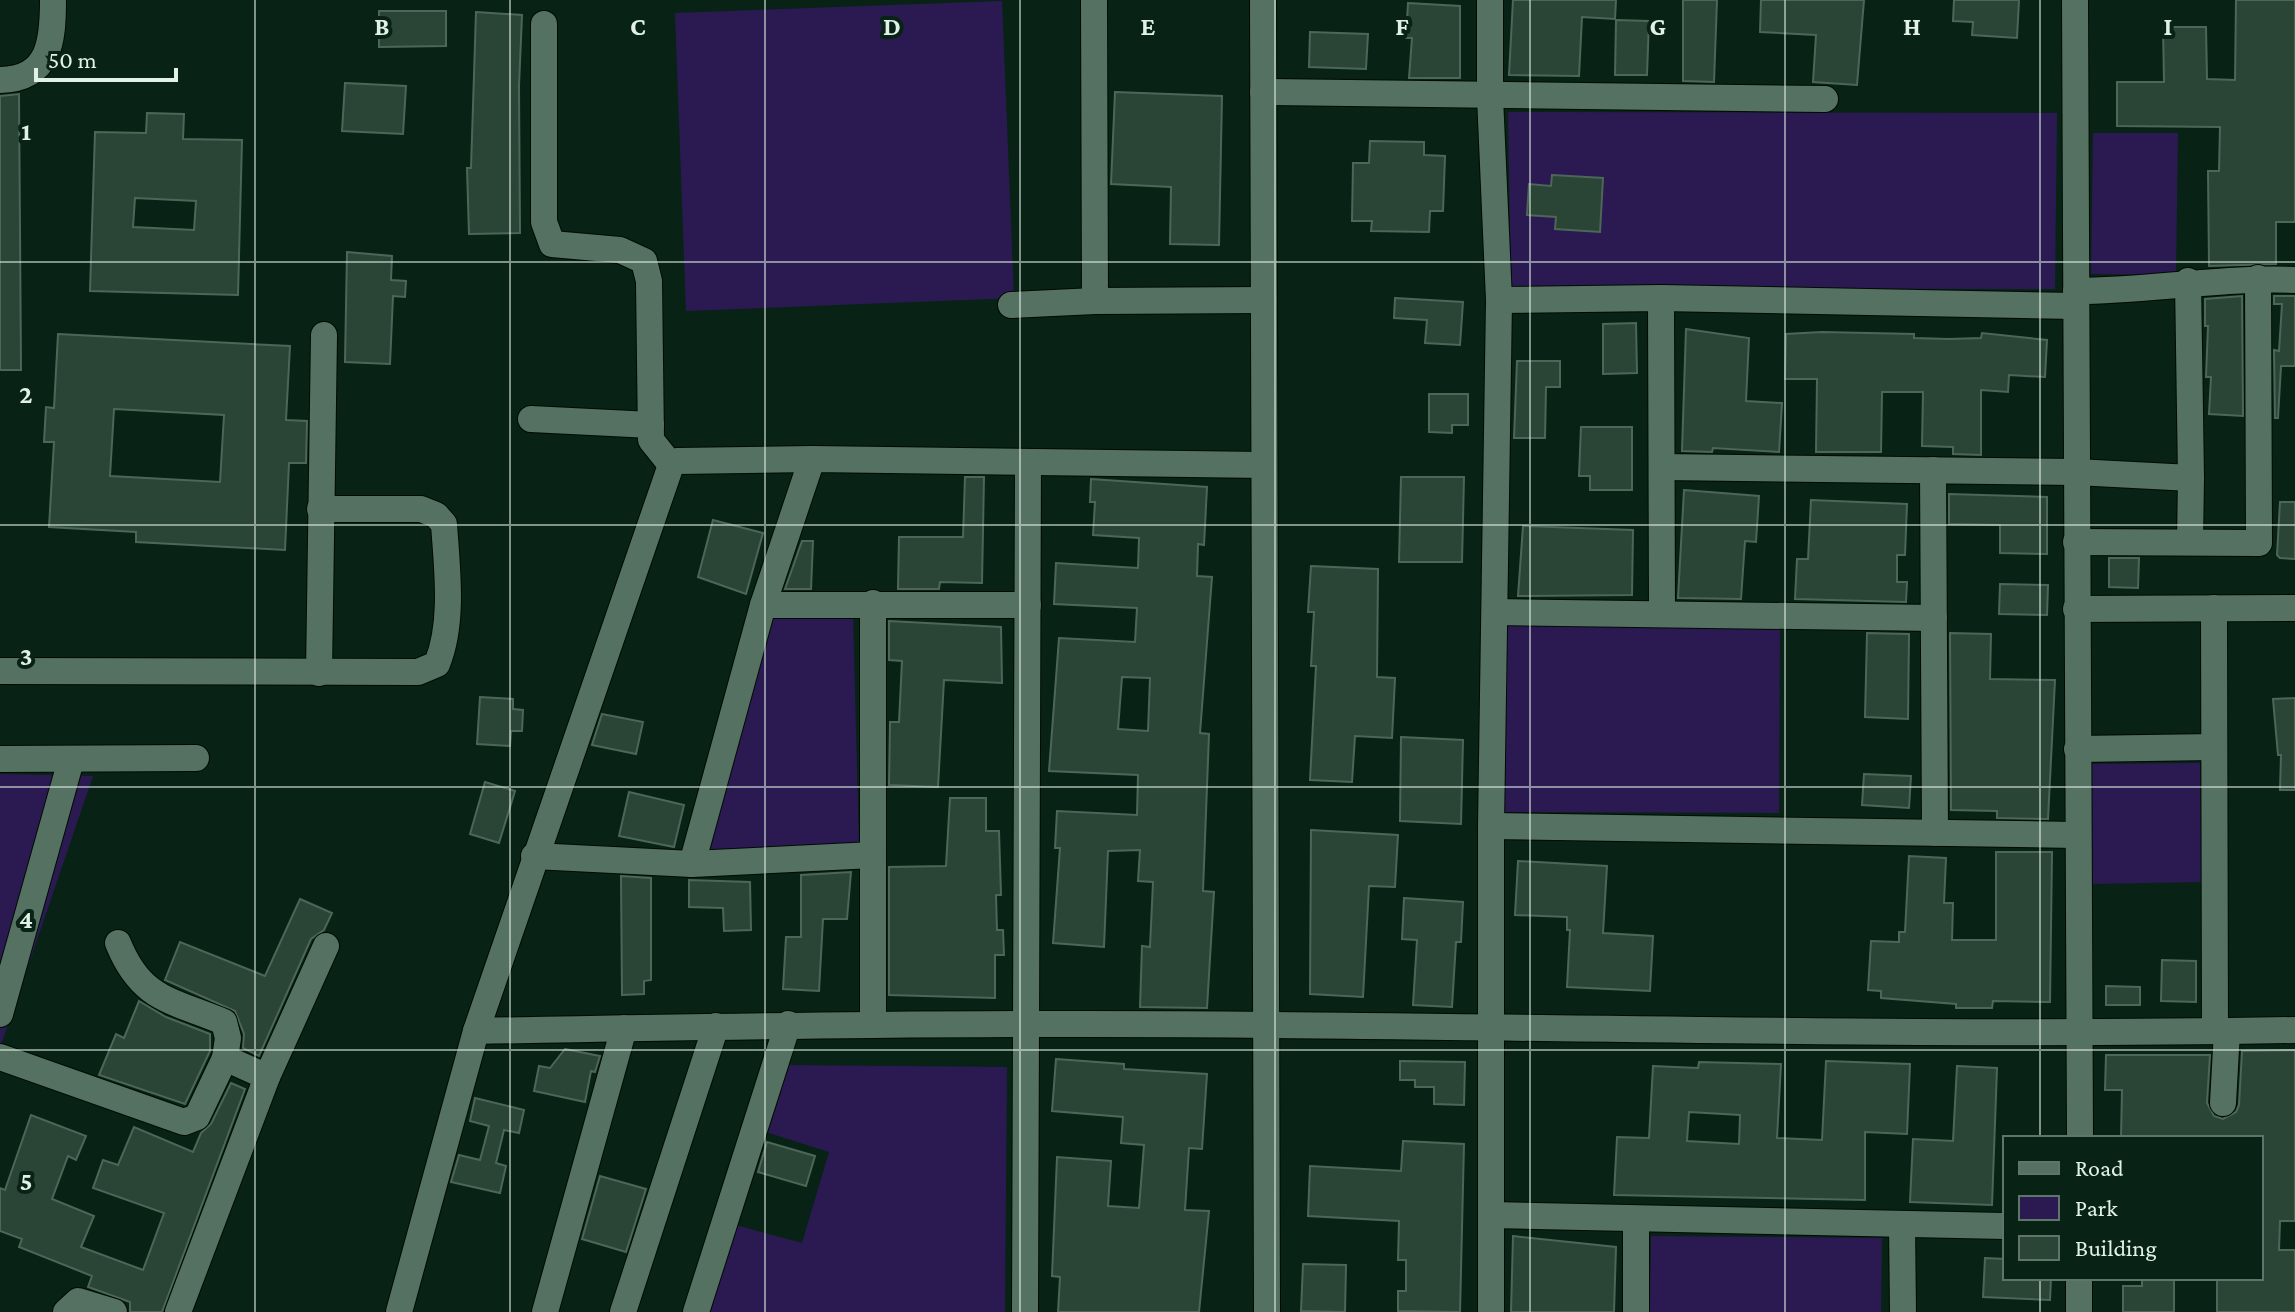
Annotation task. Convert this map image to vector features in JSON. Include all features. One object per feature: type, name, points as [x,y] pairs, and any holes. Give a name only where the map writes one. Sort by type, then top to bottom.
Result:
[{"type":"street","points":[[0,80],[17,80],[33,73],[47,54],[53,28],[53,0]]},
{"type":"street","points":[[1094,0],[1095,301]]},
{"type":"street","points":[[1263,0],[1267,1312]]},
{"type":"street","points":[[1490,0],[1490,97],[1499,300],[1491,826],[1491,1312]]},
{"type":"street","points":[[2075,0],[2080,1136]]},
{"type":"street","points":[[544,24],[544,222],[552,244],[620,250],[644,261],[649,281],[651,440],[671,465]]},
{"type":"street","points":[[1263,92],[1825,99]]},
{"type":"street","points":[[2076,542],[2259,543],[2258,278]]},
{"type":"street","points":[[1499,300],[2076,298],[2163,289],[2188,281],[2295,280]]},
{"type":"street","points":[[2188,281],[2190,542]]},
{"type":"street","points":[[1661,298],[1662,614]]},
{"type":"street","points":[[1011,305],[1264,300]]},
{"type":"street","points":[[319,673],[324,335]]},
{"type":"street","points":[[531,419],[651,425]]},
{"type":"street","points":[[399,1312],[476,1031],[671,465],[677,461],[812,459],[1264,465]]},
{"type":"street","points":[[692,864],[763,605],[812,459]]},
{"type":"street","points":[[1025,1312],[1029,1027],[1028,462]]},
{"type":"street","points":[[1662,467],[2076,472],[2191,478]]},
{"type":"street","points":[[1933,470],[1935,833]]},
{"type":"street","points":[[0,671],[418,672],[437,664],[445,645],[447,622],[444,524],[436,515],[421,509],[320,509]]},
{"type":"street","points":[[873,603],[873,1025]]},
{"type":"street","points":[[763,605],[1028,605]]},
{"type":"street","points":[[2214,608],[2214,747],[2223,1103]]},
{"type":"street","points":[[2076,609],[2295,608]]},
{"type":"street","points":[[1496,612],[1934,618]]},
{"type":"street","points":[[2077,749],[2214,747]]},
{"type":"street","points":[[0,759],[196,758]]},
{"type":"street","points":[[0,1014],[71,760]]},
{"type":"street","points":[[1491,826],[2077,835]]},
{"type":"street","points":[[534,856],[692,864],[873,855]]},
{"type":"street","points":[[0,1057],[184,1122],[197,1117],[225,1058],[228,1038],[224,1022],[146,990],[129,969],[118,943]]},
{"type":"street","points":[[178,1312],[267,1077],[326,946]]},
{"type":"street","points":[[476,1031],[788,1024],[2080,1033],[2295,1030]]},
{"type":"street","points":[[696,1312],[788,1024]]},
{"type":"street","points":[[623,1312],[716,1026]]},
{"type":"street","points":[[545,1312],[624,1028]]},
{"type":"street","points":[[225,1058],[267,1077]]},
{"type":"street","points":[[1492,1215],[2003,1226]]},
{"type":"street","points":[[1636,1219],[1636,1312]]},
{"type":"street","points":[[1902,1224],[1903,1312]]},
{"type":"street","points":[[2079,1280],[2079,1312]]},
{"type":"street","points":[[66,1312],[78,1301],[114,1312]]},
{"type":"green space","points":[[1002,1],[1014,298],[686,311],[675,13]]},
{"type":"green space","points":[[1508,112],[2057,113],[2055,289],[1511,288]]},
{"type":"green space","points":[[2093,133],[2178,133],[2176,275],[2091,274]]},
{"type":"green space","points":[[853,615],[859,847],[703,852],[770,618]]},
{"type":"green space","points":[[1505,624],[1780,625],[1779,813],[1504,812]]},
{"type":"green space","points":[[2200,763],[2201,882],[2092,884],[2091,764]]},
{"type":"green space","points":[[0,774],[93,776],[0,1048]]},
{"type":"green space","points":[[783,1065],[1007,1067],[1005,1312],[704,1312],[732,1224],[802,1243],[829,1152],[760,1130]]},
{"type":"green space","points":[[1651,1236],[1882,1238],[1881,1312],[1650,1312]]},
{"type":"building","points":[[1513,0],[1616,0],[1615,19],[1582,17],[1579,76],[1509,75]]},
{"type":"building","points":[[1683,0],[1717,0],[1714,82],[1683,81]]},
{"type":"building","points":[[1761,0],[1864,0],[1857,85],[1813,82],[1816,35],[1760,32]]},
{"type":"building","points":[[1954,0],[2019,0],[2017,38],[1972,35],[1973,22],[1953,21]]},
{"type":"building","points":[[2236,0],[2295,0],[2295,222],[2276,222],[2276,264],[2209,266],[2208,171],[2219,171],[2220,127],[2117,126],[2117,82],[2164,82],[2163,27],[2206,27],[2207,79],[2235,80]]},
{"type":"building","points":[[1408,3],[1460,6],[1460,78],[1409,78],[1412,38],[1406,38]]},
{"type":"building","points":[[379,11],[446,11],[446,46],[379,47]]},
{"type":"building","points":[[476,12],[522,15],[520,233],[469,234],[467,168],[471,168]]},
{"type":"building","points":[[1616,20],[1649,21],[1647,75],[1615,75]]},
{"type":"building","points":[[1310,32],[1368,34],[1366,69],[1309,67]]},
{"type":"building","points":[[345,83],[406,86],[403,134],[342,131]]},
{"type":"building","points":[[1115,92],[1222,96],[1219,245],[1170,244],[1171,187],[1111,184]]},
{"type":"building","points":[[19,94],[21,370],[0,370],[0,96]]},
{"type":"building","points":[[147,113],[184,114],[183,139],[242,140],[238,295],[90,291],[95,132],[146,133]],"holes":[[[135,198],[196,201],[194,230],[133,227]]]},
{"type":"building","points":[[1370,141],[1424,142],[1424,155],[1445,156],[1443,211],[1430,211],[1429,232],[1371,231],[1372,221],[1352,221],[1353,163],[1369,163]]},
{"type":"building","points":[[1552,175],[1603,178],[1600,232],[1555,229],[1556,217],[1527,215],[1529,184],[1551,186]]},
{"type":"building","points":[[347,252],[392,256],[391,280],[406,281],[405,297],[393,296],[390,364],[345,362]]},
{"type":"building","points":[[2242,296],[2243,416],[2209,414],[2211,377],[2206,377],[2208,326],[2205,326],[2205,299]]},
{"type":"building","points":[[2274,296],[2295,296],[2295,366],[2281,366],[2278,418],[2275,418],[2274,350],[2279,351],[2282,304],[2274,304]]},
{"type":"building","points":[[1395,298],[1463,302],[1460,345],[1425,343],[1427,320],[1394,318]]},
{"type":"building","points":[[1636,323],[1637,373],[1603,374],[1603,324]]},
{"type":"building","points":[[1686,329],[1749,338],[1746,401],[1782,403],[1779,452],[1713,448],[1712,452],[1682,451]]},
{"type":"building","points":[[1982,333],[2047,340],[2045,377],[2009,375],[2008,392],[1981,390],[1981,455],[1953,454],[1953,447],[1922,446],[1923,392],[1882,392],[1881,452],[1816,452],[1817,379],[1785,379],[1786,334],[1914,334],[1914,338],[1949,339],[1981,338]]},
{"type":"building","points":[[58,334],[290,346],[286,420],[307,421],[306,463],[289,463],[285,550],[136,542],[136,532],[49,527],[54,442],[44,442],[46,407],[54,408]],"holes":[[[114,409],[224,415],[220,482],[110,476]]]},
{"type":"building","points":[[1517,361],[1560,361],[1560,387],[1546,387],[1545,438],[1514,438]]},
{"type":"building","points":[[1429,394],[1468,394],[1468,425],[1452,425],[1452,433],[1429,432]]},
{"type":"building","points":[[1581,427],[1632,427],[1632,490],[1590,490],[1590,476],[1579,476]]},
{"type":"building","points":[[965,477],[984,477],[982,583],[940,582],[939,589],[898,589],[899,537],[963,537]]},
{"type":"building","points":[[1401,477],[1464,477],[1462,562],[1399,562]]},
{"type":"building","points":[[1091,479],[1207,487],[1204,545],[1198,544],[1197,576],[1212,577],[1200,733],[1209,734],[1203,891],[1214,892],[1207,1008],[1140,1007],[1142,946],[1150,947],[1153,882],[1138,881],[1140,850],[1108,851],[1104,947],[1053,943],[1060,848],[1055,848],[1057,811],[1137,815],[1138,775],[1049,771],[1059,638],[1135,642],[1137,608],[1054,604],[1056,563],[1138,568],[1139,538],[1093,535],[1095,502],[1090,502]],"holes":[[[1122,677],[1150,678],[1148,731],[1118,729]]]},
{"type":"building","points":[[1684,490],[1759,496],[1756,542],[1745,541],[1741,599],[1678,598]]},
{"type":"building","points":[[1949,494],[2047,497],[2047,554],[2000,553],[2000,525],[1949,524]]},
{"type":"building","points":[[1811,500],[1907,504],[1905,555],[1897,555],[1897,582],[1907,582],[1906,602],[1795,599],[1797,559],[1808,559]]},
{"type":"building","points":[[2280,502],[2295,502],[2295,559],[2277,555]]},
{"type":"building","points":[[713,520],[763,533],[746,594],[698,577]]},
{"type":"building","points":[[1523,526],[1633,530],[1632,595],[1518,596]]},
{"type":"building","points":[[802,541],[813,541],[811,589],[785,589]]},
{"type":"building","points":[[2109,558],[2139,558],[2138,588],[2109,587]]},
{"type":"building","points":[[1311,566],[1378,569],[1377,677],[1395,678],[1392,738],[1355,736],[1352,782],[1310,780],[1316,666],[1311,666],[1314,612],[1308,612]]},
{"type":"building","points":[[2000,584],[2048,585],[2047,615],[1999,614]]},
{"type":"building","points":[[889,621],[1001,627],[1002,683],[944,680],[938,787],[889,785],[890,722],[899,722],[902,661],[889,660]]},
{"type":"building","points":[[1867,633],[1909,634],[1908,719],[1865,717]]},
{"type":"building","points":[[1950,633],[1991,634],[1990,679],[2055,680],[2048,819],[1997,818],[1997,811],[1951,810]]},
{"type":"building","points":[[480,697],[513,699],[513,709],[523,710],[522,731],[511,731],[510,746],[477,744]]},
{"type":"building","points":[[2295,698],[2295,790],[2280,790],[2281,755],[2278,755],[2273,699]]},
{"type":"building","points":[[602,714],[643,722],[636,754],[592,745]]},
{"type":"building","points":[[1401,737],[1463,740],[1461,824],[1400,821]]},
{"type":"building","points":[[1864,774],[1911,776],[1909,808],[1862,805]]},
{"type":"building","points":[[485,782],[515,791],[499,843],[470,834]]},
{"type":"building","points":[[629,792],[684,805],[674,847],[619,836]]},
{"type":"building","points":[[950,798],[986,798],[986,831],[999,831],[1001,895],[996,895],[997,930],[1003,930],[1004,955],[995,955],[995,998],[889,995],[889,867],[946,866]]},
{"type":"building","points":[[1311,830],[1398,835],[1395,887],[1369,886],[1363,997],[1310,994]]},
{"type":"building","points":[[1996,852],[2052,852],[2050,1002],[1993,1001],[1992,1008],[1956,1008],[1956,1004],[1881,998],[1881,991],[1868,990],[1871,941],[1899,942],[1899,932],[1905,932],[1909,856],[1946,858],[1944,903],[1953,903],[1952,940],[1996,940]]},
{"type":"building","points":[[1518,861],[1607,866],[1603,933],[1653,936],[1650,991],[1567,987],[1570,930],[1567,930],[1567,917],[1515,915]]},
{"type":"building","points":[[851,872],[847,919],[823,919],[819,991],[783,989],[786,937],[801,937],[801,875]]},
{"type":"building","points":[[621,876],[651,878],[651,980],[644,981],[644,994],[622,995]]},
{"type":"building","points":[[689,880],[750,882],[751,930],[724,931],[723,908],[689,907]]},
{"type":"building","points":[[1404,898],[1463,902],[1461,942],[1456,942],[1452,1007],[1413,1005],[1417,940],[1402,939]]},
{"type":"building","points":[[300,899],[332,913],[324,930],[311,939],[259,1056],[243,1048],[244,1034],[235,1011],[165,980],[180,942],[265,976]]},
{"type":"building","points":[[2162,960],[2196,961],[2196,1002],[2161,1001]]},
{"type":"building","points":[[2106,986],[2140,987],[2140,1005],[2106,1005]]},
{"type":"building","points":[[139,1001],[166,1017],[210,1034],[210,1051],[185,1104],[99,1075],[116,1034],[124,1038]]},
{"type":"building","points":[[565,1049],[600,1056],[595,1072],[591,1071],[585,1102],[534,1091],[539,1066],[550,1068]]},
{"type":"building","points":[[2295,1050],[2295,1221],[2280,1221],[2279,1250],[2295,1250],[2295,1312],[2217,1312],[2217,1280],[2263,1280],[2263,1136],[2121,1136],[2122,1090],[2105,1090],[2106,1055],[2210,1055],[2207,1103],[2214,1116],[2223,1119],[2236,1112],[2239,1105],[2242,1051]]},
{"type":"building","points":[[1056,1059],[1124,1064],[1124,1069],[1207,1074],[1202,1149],[1189,1148],[1185,1210],[1209,1211],[1199,1312],[1058,1312],[1060,1277],[1052,1276],[1057,1157],[1111,1161],[1108,1206],[1139,1208],[1144,1145],[1121,1143],[1123,1117],[1052,1111]]},
{"type":"building","points":[[1400,1061],[1465,1062],[1464,1105],[1434,1104],[1434,1087],[1415,1087],[1415,1080],[1400,1080]]},
{"type":"building","points":[[1826,1061],[1910,1064],[1907,1134],[1865,1132],[1865,1200],[1614,1195],[1617,1137],[1649,1138],[1653,1066],[1698,1068],[1699,1062],[1781,1064],[1777,1138],[1822,1140]],"holes":[[[1689,1112],[1740,1115],[1739,1144],[1687,1141]]]},
{"type":"building","points":[[1957,1066],[1997,1068],[1992,1205],[1910,1202],[1913,1139],[1953,1141]]},
{"type":"building","points":[[231,1083],[245,1089],[162,1312],[130,1312],[130,1302],[88,1287],[92,1276],[19,1247],[22,1239],[0,1231],[0,1188],[5,1190],[31,1115],[86,1136],[76,1160],[68,1156],[52,1199],[94,1216],[81,1247],[143,1270],[164,1213],[93,1188],[103,1160],[118,1165],[134,1127],[193,1152]]},
{"type":"building","points":[[475,1098],[524,1110],[519,1133],[504,1130],[496,1163],[506,1166],[500,1193],[451,1182],[459,1155],[480,1160],[489,1126],[470,1121]]},
{"type":"building","points":[[1403,1141],[1464,1144],[1460,1312],[1398,1311],[1398,1291],[1406,1291],[1406,1260],[1398,1260],[1399,1221],[1308,1216],[1310,1166],[1401,1171]]},
{"type":"building","points":[[767,1142],[815,1156],[806,1186],[758,1172]]},
{"type":"building","points":[[600,1176],[646,1189],[626,1252],[582,1239]]},
{"type":"building","points":[[1513,1236],[1616,1247],[1614,1312],[1511,1312]]},
{"type":"building","points":[[1985,1258],[2003,1259],[2003,1280],[2051,1280],[2050,1300],[1983,1297]]},
{"type":"building","points":[[1303,1264],[1346,1265],[1345,1312],[1301,1311]]},
{"type":"building","points":[[2142,1280],[2174,1280],[2174,1312],[2123,1312],[2123,1286],[2142,1286]]}]
